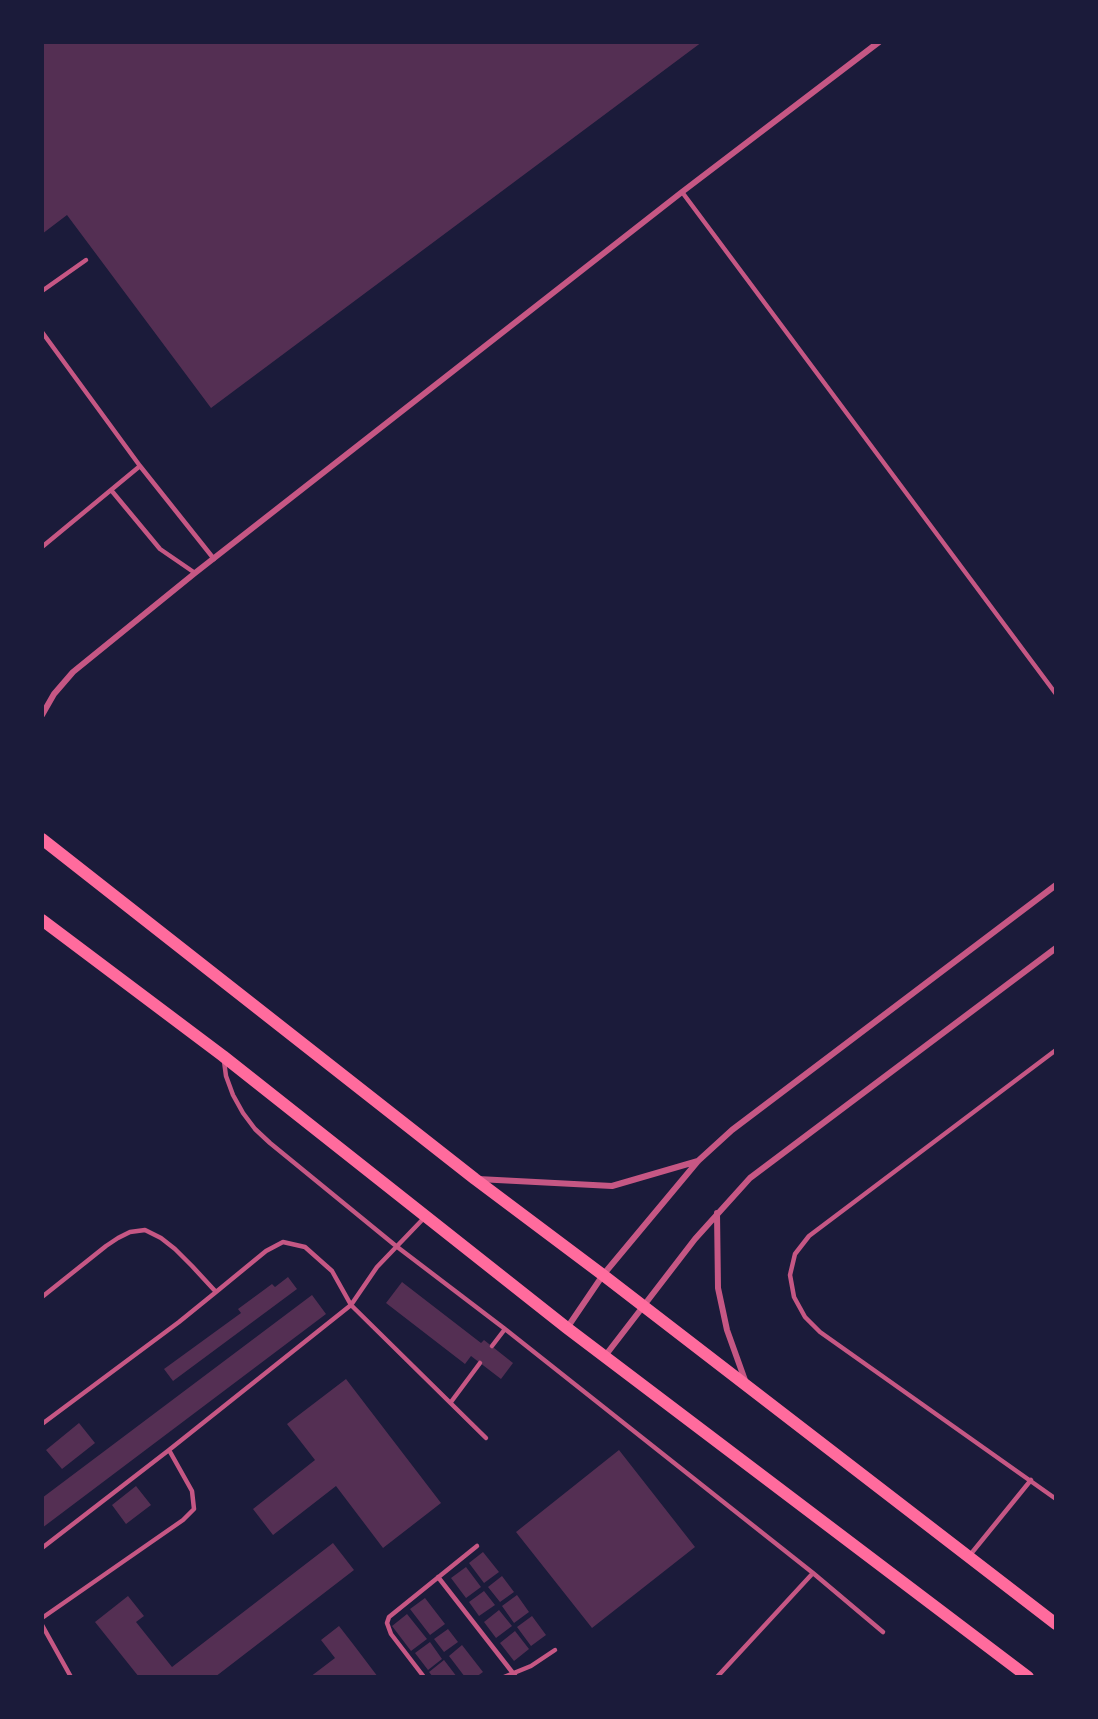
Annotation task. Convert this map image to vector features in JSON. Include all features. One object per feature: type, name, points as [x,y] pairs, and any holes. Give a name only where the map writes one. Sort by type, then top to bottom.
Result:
[{"type":"main road","points":[[42,839],[475,1179],[644,1306],[1056,1624]]},
{"type":"main road","points":[[42,920],[223,1056],[567,1328],[1029,1677]]},
{"type":"street","points":[[42,715],[54,694],[73,672],[195,573],[682,192],[879,42]]},
{"type":"street","points":[[567,1328],[603,1275],[698,1161],[732,1130],[1056,885]]},
{"type":"street","points":[[604,1356],[717,1213],[750,1178],[1056,948]]},
{"type":"street","points":[[475,1179],[612,1186],[698,1161]]},
{"type":"street","points":[[717,1213],[718,1288],[727,1330],[747,1386]]},
{"type":"lane","points":[[682,192],[1056,694]]},
{"type":"lane","points":[[42,291],[86,260]]},
{"type":"lane","points":[[42,332],[140,466],[214,559]]},
{"type":"lane","points":[[42,547],[140,466]]},
{"type":"lane","points":[[111,490],[160,549],[195,573]]},
{"type":"lane","points":[[1056,1050],[809,1236],[795,1254],[790,1275],[794,1297],[805,1317],[820,1332],[1056,1499]]},
{"type":"lane","points":[[223,1056],[226,1076],[233,1095],[255,1129],[270,1143],[396,1246],[505,1329],[813,1573],[883,1632]]},
{"type":"lane","points":[[42,1548],[351,1305],[377,1268],[426,1216]]},
{"type":"lane","points":[[42,1297],[117,1238],[130,1232],[145,1230],[161,1238],[175,1249],[216,1292]]},
{"type":"lane","points":[[42,1424],[179,1322],[266,1251],[283,1242],[305,1247],[332,1271],[351,1305],[486,1438]]},
{"type":"lane","points":[[492,1346],[505,1329]]},
{"type":"lane","points":[[451,1402],[480,1363]]},
{"type":"lane","points":[[42,1618],[183,1520],[194,1509],[192,1491],[169,1450]]},
{"type":"lane","points":[[969,1557],[1031,1480]]},
{"type":"lane","points":[[424,1677],[391,1634],[387,1623],[389,1617],[477,1546]]},
{"type":"lane","points":[[717,1677],[813,1573]]},
{"type":"lane","points":[[438,1577],[514,1675]]},
{"type":"lane","points":[[42,1624],[71,1677]]},
{"type":"lane","points":[[504,1677],[514,1675],[537,1663],[555,1650]]},
{"type":"building","points":[[42,42],[702,42],[211,408],[67,215],[42,234]]},
{"type":"building","points":[[288,1277],[297,1289],[173,1381],[164,1369],[241,1313],[238,1309],[272,1284],[275,1287]]},
{"type":"building","points":[[402,1282],[481,1343],[484,1340],[513,1363],[501,1379],[471,1356],[465,1364],[386,1303]]},
{"type":"building","points":[[312,1295],[326,1314],[42,1528],[42,1498]]},
{"type":"building","points":[[346,1379],[441,1503],[383,1548],[336,1486],[273,1535],[253,1509],[315,1460],[287,1424]]},
{"type":"building","points":[[79,1423],[95,1443],[62,1469],[46,1450]]},
{"type":"building","points":[[619,1450],[695,1547],[592,1628],[516,1532]]},
{"type":"building","points":[[136,1486],[151,1505],[126,1524],[112,1505]]},
{"type":"building","points":[[333,1543],[354,1570],[215,1677],[139,1677],[95,1622],[128,1596],[144,1616],[136,1622],[172,1667]]},
{"type":"building","points":[[483,1552],[499,1572],[484,1583],[469,1563]]},
{"type":"building","points":[[466,1567],[481,1587],[466,1598],[451,1578]]},
{"type":"building","points":[[502,1576],[514,1592],[500,1602],[488,1587]]},
{"type":"building","points":[[484,1591],[495,1605],[479,1616],[469,1602]]},
{"type":"building","points":[[517,1595],[529,1612],[514,1623],[502,1606]]},
{"type":"building","points":[[425,1598],[445,1624],[430,1635],[410,1609]]},
{"type":"building","points":[[499,1610],[512,1626],[496,1638],[484,1622]]},
{"type":"building","points":[[407,1614],[427,1639],[411,1651],[392,1626]]},
{"type":"building","points":[[532,1616],[546,1635],[531,1646],[517,1627]]},
{"type":"building","points":[[339,1626],[378,1677],[310,1677],[335,1658],[321,1640]]},
{"type":"building","points":[[448,1629],[458,1642],[444,1652],[434,1639]]},
{"type":"building","points":[[515,1631],[529,1649],[514,1661],[500,1643]]},
{"type":"building","points":[[430,1642],[442,1659],[428,1670],[415,1653]]},
{"type":"building","points":[[462,1645],[483,1672],[476,1677],[465,1677],[449,1656]]},
{"type":"building","points":[[444,1660],[457,1677],[433,1677],[429,1672]]}]
